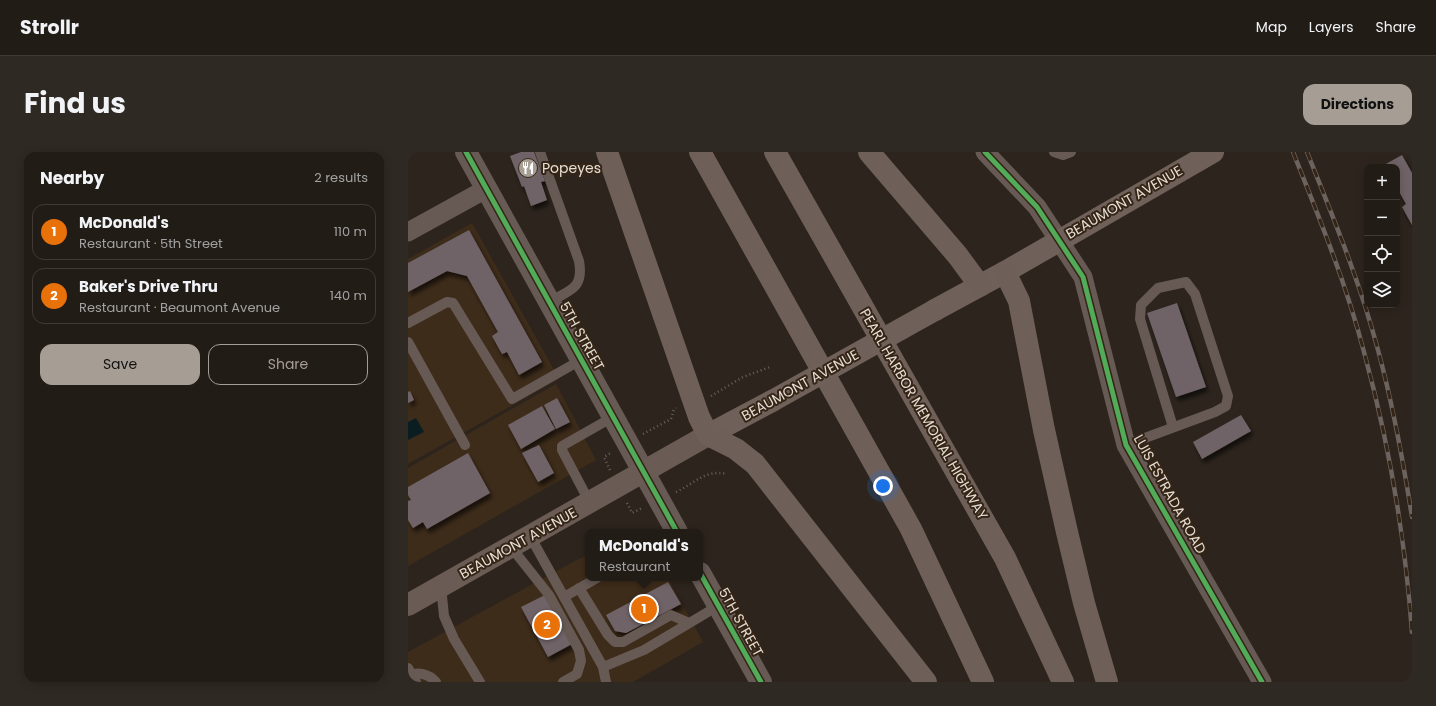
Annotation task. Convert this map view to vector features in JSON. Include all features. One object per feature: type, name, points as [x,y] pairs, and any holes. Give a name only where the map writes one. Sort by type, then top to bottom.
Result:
[{"type":"highway","points":[[607,152],[698,416],[708,435],[736,448],[755,464],[858,593],[926,682]]},
{"type":"highway","points":[[700,152],[911,529],[983,682]]},
{"type":"highway","name":"PEARL HARBOR MEMORIAL HIGHWAY","points":[[775,152],[1005,558],[1063,682]]},
{"type":"highway","points":[[869,152],[958,256],[980,286]]},
{"type":"highway","name":"BEAUMONT AVENUE","points":[[708,435],[1005,272],[1213,152]]},
{"type":"highway","points":[[1005,272],[1019,301],[1044,430],[1067,532],[1084,603],[1107,682]]},
{"type":"main road","name":"BEAUMONT AVENUE","points":[[408,605],[644,473],[708,435]]},
{"type":"street","name":"5TH STREET","points":[[466,152],[675,529]]},
{"type":"street","name":"LUIS ESTRADA ROAD","points":[[985,152],[1037,207],[1082,277],[1126,445],[1262,682]]},
{"type":"street","points":[[408,232],[486,189]]},
{"type":"street","name":"5TH STREET","points":[[703,578],[760,682]]},
{"type":"lane","points":[[540,152],[579,262],[581,272],[580,280],[574,288],[549,302]]},
{"type":"lane","points":[[1054,152],[1063,155],[1070,152]]},
{"type":"lane","points":[[1126,445],[1215,412],[1226,406],[1228,396],[1195,294],[1186,282],[1158,288],[1141,305],[1140,319],[1173,427]]},
{"type":"lane","points":[[408,323],[447,302],[453,303],[512,399],[581,360]]},
{"type":"lane","points":[[408,342],[465,445]]},
{"type":"lane","points":[[590,503],[562,450],[562,446],[613,417]]},
{"type":"lane","points":[[521,542],[564,597],[604,667],[606,682]]},
{"type":"lane","points":[[521,542],[579,650],[581,662],[577,674],[563,682]]},
{"type":"lane","points":[[564,597],[592,581]]},
{"type":"lane","points":[[441,586],[444,616],[454,639],[480,682]]},
{"type":"lane","points":[[579,588],[608,636],[615,642],[623,642],[671,615],[689,623]]},
{"type":"lane","points":[[604,667],[644,650],[718,606]]},
{"type":"lane","points":[[411,675],[431,676],[436,682]]},
{"type":"shaded area","points":[[472,223],[559,379],[408,464],[408,259]]},
{"type":"shaded area","points":[[556,384],[596,460],[408,566],[408,468]]},
{"type":"shaded area","points":[[416,418],[424,432],[408,440],[408,422]]},
{"type":"shaded area","points":[[585,556],[585,581],[670,581],[703,642],[633,682],[408,682],[408,652]]},
{"type":"building","name":"Popeyes","points":[[521,152],[534,152],[545,181],[541,182],[547,200],[531,206],[524,186],[522,187],[510,156]]},
{"type":"building","points":[[1402,155],[1412,173],[1412,225],[1402,207],[1406,204],[1400,193],[1400,164],[1386,164]]},
{"type":"building","points":[[469,230],[542,362],[519,375],[507,352],[502,354],[492,336],[498,332],[467,276],[447,271],[408,292],[408,263]]},
{"type":"building","points":[[1177,303],[1206,387],[1176,397],[1147,313]]},
{"type":"building","points":[[410,391],[414,400],[408,403],[408,392]]},
{"type":"building","points":[[557,398],[570,422],[556,429],[544,405]]},
{"type":"building","points":[[542,406],[555,429],[521,449],[508,425]]},
{"type":"building","points":[[1241,415],[1251,431],[1202,459],[1193,442]]},
{"type":"building","points":[[539,445],[554,473],[538,482],[522,453]]},
{"type":"building","points":[[468,453],[490,493],[427,529],[423,522],[413,528],[408,520],[408,501],[411,500],[408,495],[408,487]]},
{"type":"building","points":[[668,582],[681,604],[626,633],[615,631],[606,615]]},
{"type":"building","points":[[545,595],[572,644],[548,657],[521,607]]},
{"type":"railway","points":[[1293,152],[1349,301],[1373,386],[1395,490],[1405,561],[1412,632]]},
{"type":"railway","points":[[1307,152],[1346,250],[1371,325],[1393,412],[1412,517]]},
{"type":"cycle path","points":[[466,152],[675,529]]},
{"type":"cycle path","points":[[985,152],[1037,207],[1083,277],[1126,445],[1262,682]]},
{"type":"cycle path","points":[[703,578],[761,682]]},
{"type":"place","name":"Popeyes","points":[[528,168]]},
{"type":"place","name":"McDonald's","points":[[644,609]]},
{"type":"place","name":"Baker's Drive Thru","points":[[547,625]]}]
